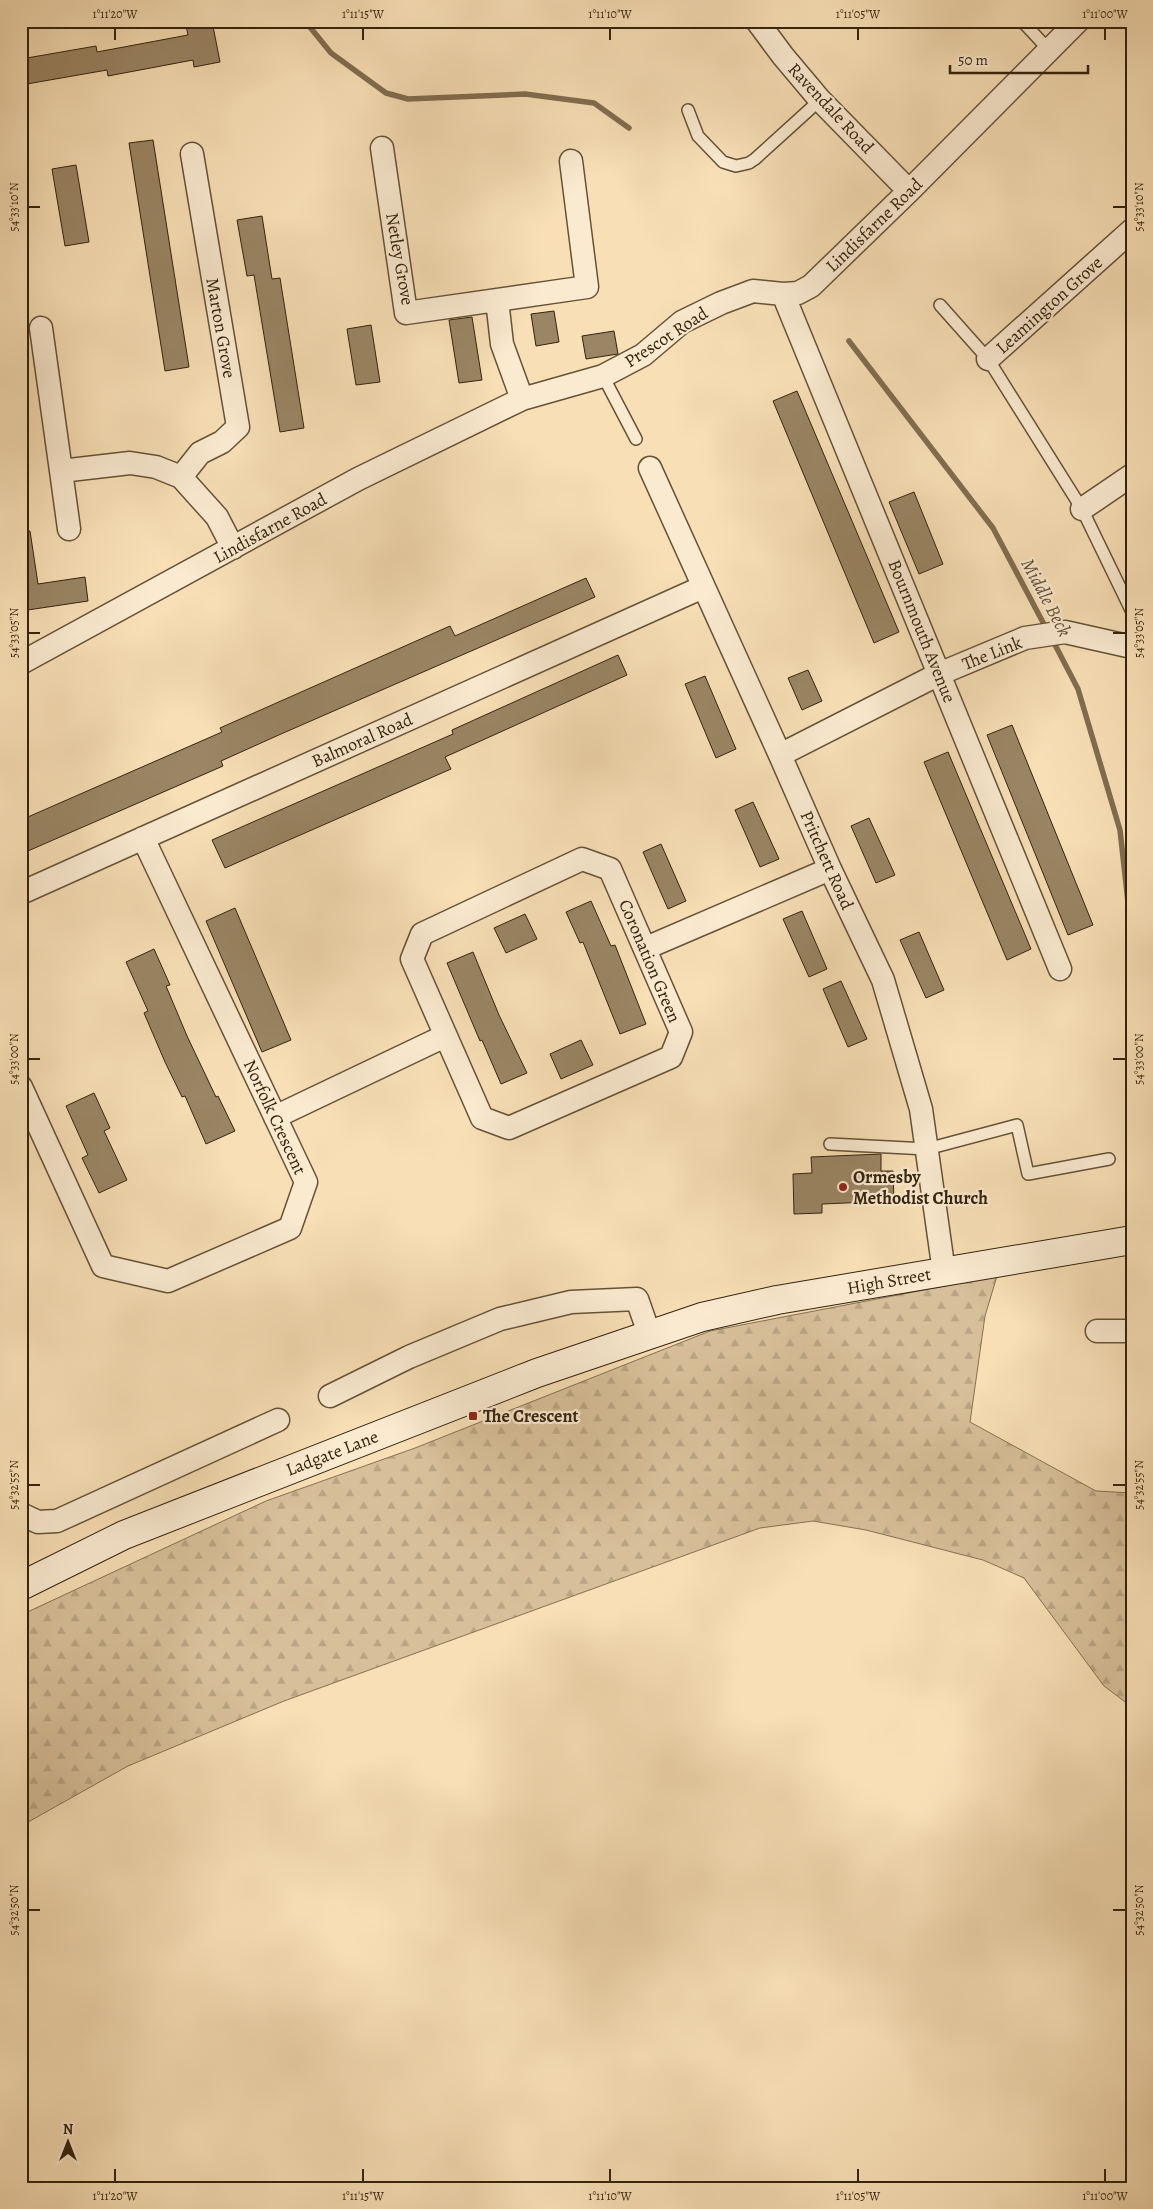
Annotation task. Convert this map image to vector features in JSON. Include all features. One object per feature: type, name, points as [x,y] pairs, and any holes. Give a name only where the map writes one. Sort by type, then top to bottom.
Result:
[{"type":"main road","name":"High Street","points":[[650,1336],[702,1317],[768,1302],[1132,1240]]},
{"type":"main road","name":"Ladgate Lane","points":[[21,1586],[124,1535],[537,1373],[650,1336]]},
{"type":"street","name":"Ravendale Road","points":[[757,21],[778,50],[820,100],[909,191]]},
{"type":"street","name":"Lindisfarne Road","points":[[810,286],[909,191],[1078,21]]},
{"type":"street","name":"Netley Grove","points":[[382,148],[406,313],[587,287],[571,161]]},
{"type":"street","name":"Marton Grove","points":[[181,477],[200,453],[222,442],[238,427],[192,154]]},
{"type":"street","name":"Leamington Grove","points":[[988,359],[1132,230]]},
{"type":"street","name":"Prescot Road","points":[[522,399],[603,376],[643,355],[682,322],[721,303],[753,291],[783,294],[798,293],[810,286]]},
{"type":"street","name":"Bournmouth Avenue","points":[[783,294],[1060,969]]},
{"type":"street","points":[[497,300],[502,344],[522,399]]},
{"type":"street","points":[[41,328],[68,529]]},
{"type":"street","name":"Lindisfarne Road","points":[[21,663],[358,479],[522,399]]},
{"type":"street","points":[[61,471],[130,463],[156,467],[181,477],[217,518],[233,548]]},
{"type":"street","name":"Pritchett Road","points":[[650,468],[830,869],[883,980],[921,1109],[944,1272]]},
{"type":"street","points":[[1082,509],[1132,475]]},
{"type":"street","name":"Balmoral Road","points":[[21,893],[704,587]]},
{"type":"street","name":"The Link","points":[[780,755],[939,674],[1026,638],[1065,632],[1132,647]]},
{"type":"street","name":"Norfolk Crescent","points":[[21,1087],[103,1266],[168,1281],[290,1228],[306,1182],[143,838]]},
{"type":"street","name":"Coronation Green","points":[[582,859],[610,869],[681,1032],[671,1057],[508,1128],[482,1118],[445,1036],[412,959],[422,934],[582,859]]},
{"type":"street","points":[[646,948],[830,869]]},
{"type":"street","points":[[275,1117],[445,1036]]},
{"type":"street","points":[[330,1396],[409,1357],[500,1319],[570,1302],[637,1299],[650,1336]]},
{"type":"street","points":[[1097,1331],[1132,1331]]},
{"type":"street","points":[[29,1518],[57,1521],[278,1420]]},
{"type":"lane","points":[[1022,21],[1049,50]]},
{"type":"lane","points":[[688,110],[698,136],[723,162],[736,166],[756,159],[820,100]]},
{"type":"lane","points":[[940,305],[988,359],[1082,509],[1132,612]]},
{"type":"lane","points":[[603,376],[636,439]]},
{"type":"lane","points":[[830,1144],[927,1149],[1017,1125],[1028,1174],[1109,1159]]},
{"type":"green space","points":[[997,1276],[985,1316],[970,1422],[1096,1491],[1132,1493],[1132,1707],[1104,1686],[1024,1578],[983,1560],[866,1530],[813,1521],[760,1528],[284,1701],[128,1766],[21,1826],[21,1615],[266,1501],[415,1448],[710,1331]]},
{"type":"building","points":[[185,21],[212,21],[220,62],[194,67],[193,60],[108,76],[107,70],[21,85],[21,59],[96,46],[97,52],[188,35]]},
{"type":"building","points":[[153,140],[189,367],[165,371],[129,143]]},
{"type":"building","points":[[76,165],[89,242],[65,246],[52,169]]},
{"type":"building","points":[[262,216],[272,279],[280,278],[304,428],[280,432],[254,275],[247,276],[237,220]]},
{"type":"building","points":[[554,311],[559,342],[536,346],[531,314]]},
{"type":"building","points":[[472,317],[482,380],[459,383],[449,320]]},
{"type":"building","points":[[371,325],[380,382],[356,385],[347,329]]},
{"type":"building","points":[[614,331],[618,354],[586,359],[582,336]]},
{"type":"building","points":[[797,391],[899,632],[874,643],[773,401]]},
{"type":"building","points":[[914,492],[943,564],[919,574],[889,502]]},
{"type":"building","points":[[30,531],[38,584],[85,577],[88,601],[21,611],[21,532]]},
{"type":"building","points":[[586,578],[595,597],[281,734],[221,761],[223,766],[21,854],[21,820],[222,732],[220,728],[450,626],[455,636]]},
{"type":"building","points":[[618,655],[627,675],[445,757],[451,769],[225,868],[212,840],[453,734],[452,730]]},
{"type":"building","points":[[808,670],[822,701],[802,710],[788,678]]},
{"type":"building","points":[[705,676],[736,749],[716,758],[685,684]]},
{"type":"building","points":[[1012,725],[1093,925],[1068,935],[987,735]]},
{"type":"building","points":[[948,752],[1031,949],[1007,960],[924,762]]},
{"type":"building","points":[[753,802],[779,859],[760,867],[735,810]]},
{"type":"building","points":[[869,818],[895,875],[876,883],[851,826]]},
{"type":"building","points":[[661,844],[686,901],[668,909],[643,852]]},
{"type":"building","points":[[591,901],[611,946],[615,945],[646,1024],[620,1034],[583,942],[580,943],[566,912]]},
{"type":"building","points":[[235,908],[291,1040],[262,1052],[206,921]]},
{"type":"building","points":[[802,911],[827,969],[809,977],[783,919]]},
{"type":"building","points":[[525,914],[537,939],[506,953],[494,928]]},
{"type":"building","points":[[919,932],[944,990],[926,998],[900,940]]},
{"type":"building","points":[[154,949],[170,985],[166,986],[187,1036],[216,1097],[218,1096],[235,1131],[206,1144],[185,1096],[182,1097],[165,1062],[144,1013],[148,1011],[126,962]]},
{"type":"building","points":[[473,952],[499,1015],[527,1073],[501,1084],[482,1040],[480,1041],[447,963]]},
{"type":"building","points":[[841,981],[867,1039],[848,1047],[823,989]]},
{"type":"building","points":[[581,1040],[593,1065],[561,1079],[550,1054]]},
{"type":"building","points":[[94,1093],[110,1128],[104,1131],[127,1180],[99,1193],[82,1158],[88,1155],[66,1106]]},
{"type":"building","name":"Ormesby Methodist Church","points":[[881,1154],[881,1171],[893,1171],[894,1201],[822,1204],[822,1213],[794,1214],[793,1174],[812,1173],[811,1157]]},
{"type":"waterway","points":[[305,21],[331,53],[386,93],[408,99],[525,94],[594,103],[629,128]]},
{"type":"waterway","name":"Middle Beck","points":[[849,341],[993,528],[1047,630]]},
{"type":"waterway","name":"Middle Beck","points":[[1052,639],[1078,689],[1120,830],[1128,902],[1132,907]]},
{"type":"place","name":"Ormesby Methodist Church","points":[[843,1187]]},
{"type":"place","name":"The Crescent","points":[[473,1416]]}]
